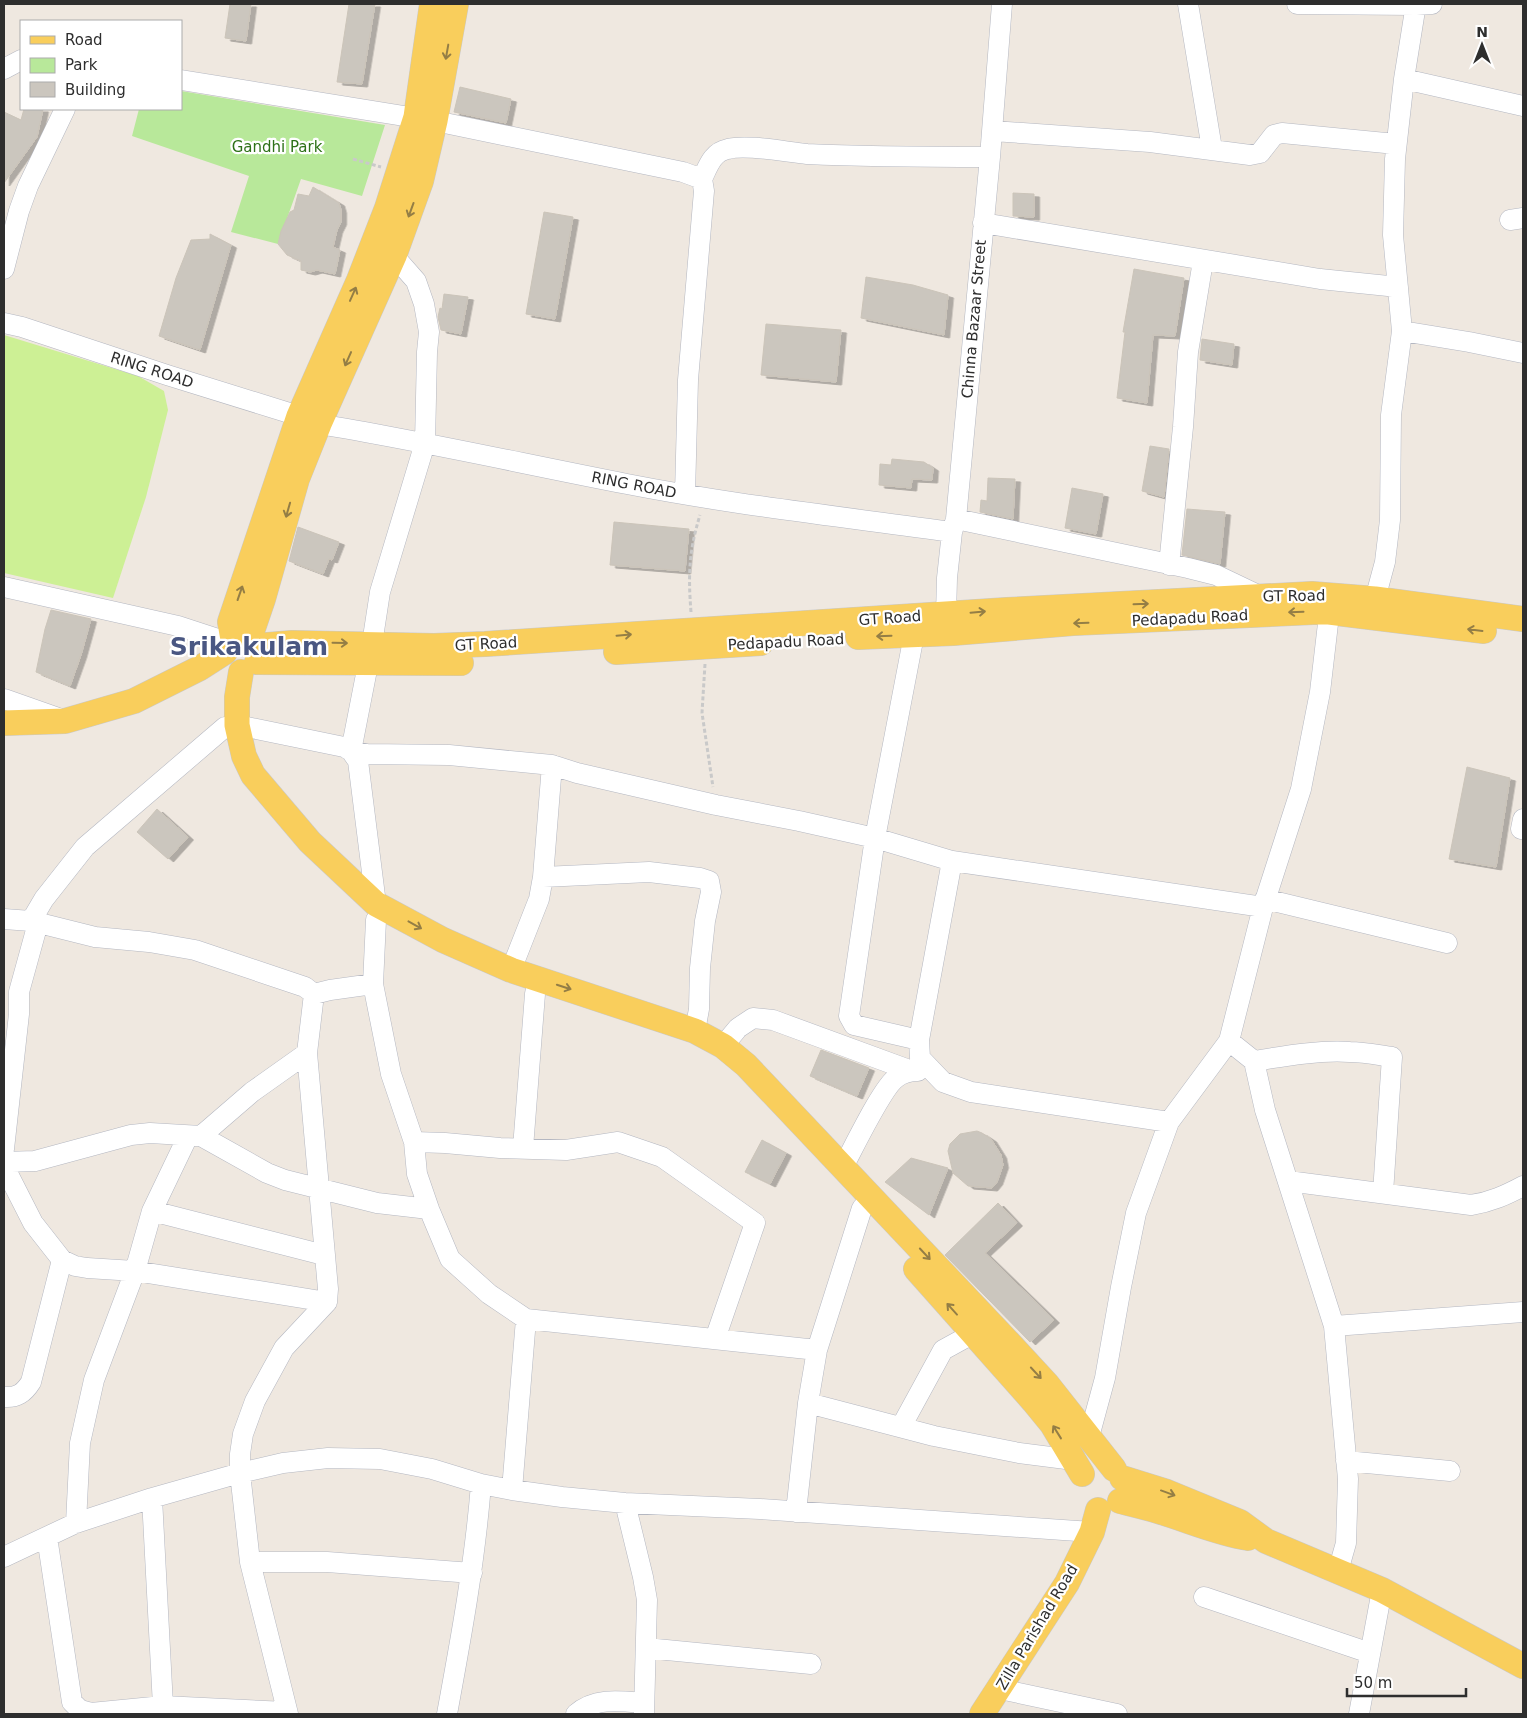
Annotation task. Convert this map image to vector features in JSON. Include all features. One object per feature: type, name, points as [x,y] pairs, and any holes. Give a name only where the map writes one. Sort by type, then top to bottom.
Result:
[{"type":"main road","points":[[309,420],[394,256],[421,181],[432,4]]},
{"type":"main road","points":[[456,4],[426,119],[398,172],[387,208],[309,420],[230,622],[239,654],[227,693],[231,726],[227,744],[237,769],[268,818],[281,834],[340,891],[376,912],[511,970],[560,1003],[681,1038],[727,1066],[756,1094],[862,1208],[1046,1417],[1078,1467],[1080,1497],[1087,1506],[1109,1498],[1232,1535],[1266,1541],[1382,1590],[1523,1666]]},
{"type":"main road","name":"GT Road","points":[[704,638],[950,624],[1006,610],[1260,596],[1330,603],[1375,599],[1523,619]]},
{"type":"main road","name":"Pedapadu Road","points":[[239,654],[370,654],[486,662],[704,638],[809,639],[914,635],[950,624],[1073,624],[1152,621],[1262,614],[1330,603],[1523,636]]},
{"type":"main road","points":[[4,723],[65,721],[134,701],[200,668],[239,654]]},
{"type":"main road","points":[[376,912],[398,935],[419,946],[524,991],[536,986],[695,1031],[723,1046],[746,1065],[1041,1377],[1089,1437],[1109,1498]]},
{"type":"main road","points":[[1078,1467],[1109,1466],[1109,1498]]},
{"type":"main road","name":"Zilla Parishad Road","points":[[982,1714],[1000,1689],[1066,1584],[1109,1498]]},
{"type":"street","name":"Chinna Bazaar Street","points":[[950,624],[947,578],[954,526],[990,157],[1002,4]]},
{"type":"street","points":[[1188,4],[1212,149]]},
{"type":"street","points":[[1297,4],[1421,4],[1404,79],[1396,144],[1394,235],[1402,331],[1391,415],[1390,520],[1385,562],[1375,599]]},
{"type":"street","points":[[4,69],[20,61]]},
{"type":"street","points":[[1404,79],[1523,106]]},
{"type":"street","points":[[182,80],[426,119],[683,172],[702,180]]},
{"type":"street","points":[[4,269],[18,211],[65,110]]},
{"type":"street","points":[[992,130],[1150,142],[1250,155],[1260,153],[1274,136],[1282,133],[1396,144]]},
{"type":"street","points":[[685,494],[688,380],[704,192],[702,180],[710,161],[718,153],[735,148],[807,154],[990,157]]},
{"type":"street","points":[[983,223],[1320,279],[1398,287]]},
{"type":"street","points":[[394,256],[416,281],[424,304],[429,332],[425,443],[380,592],[351,751],[358,761],[376,912],[373,984],[391,1074],[414,1142],[417,1174],[429,1209],[450,1258],[489,1294],[526,1319],[817,1350]]},
{"type":"street","points":[[1169,565],[1183,427],[1188,352],[1202,260]]},
{"type":"street","name":"RING ROAD","points":[[4,323],[22,327],[309,420],[685,494],[954,526],[1169,565],[1216,575],[1260,596]]},
{"type":"street","points":[[1402,331],[1523,353]]},
{"type":"street","points":[[4,587],[178,626],[239,654]]},
{"type":"street","points":[[1089,1437],[1105,1378],[1120,1287],[1136,1213],[1168,1122],[1229,1041],[1264,903],[1291,825],[1305,771],[1320,692],[1330,603]]},
{"type":"street","points":[[914,635],[875,838],[849,1016],[854,1025],[919,1040]]},
{"type":"street","points":[[4,698],[65,721]]},
{"type":"street","points":[[4,1149],[19,992],[34,922],[44,899],[84,847],[231,726],[344,747],[351,751],[367,754],[449,755],[552,764],[577,773],[716,805],[875,838],[952,861],[1264,903],[1447,943]]},
{"type":"street","points":[[511,970],[539,899],[543,877],[552,764]]},
{"type":"street","points":[[952,861],[919,1040],[920,1058],[943,1082],[971,1092],[1168,1122]]},
{"type":"street","points":[[543,877],[649,872],[700,878],[709,881],[711,892],[705,921],[700,968],[699,1009],[695,1031]]},
{"type":"street","points":[[4,920],[34,922],[94,937],[148,942],[195,950],[305,987],[314,994]]},
{"type":"street","points":[[314,994],[373,984]]},
{"type":"street","points":[[523,1148],[536,986]]},
{"type":"street","points":[[46,1537],[72,1702],[80,1710],[91,1713],[162,1706],[288,1713],[250,1562],[240,1473],[240,1454],[243,1434],[256,1401],[284,1348],[327,1302],[328,1289],[307,1053],[314,994]]},
{"type":"street","points":[[723,1046],[738,1028],[753,1018],[773,1020],[912,1071],[932,1071]]},
{"type":"street","points":[[1229,1041],[1254,1062],[1265,1110],[1334,1326],[1348,1505],[1346,1543],[1338,1571]]},
{"type":"street","points":[[1254,1062],[1334,1052],[1392,1057],[1383,1193]]},
{"type":"street","points":[[76,1523],[80,1444],[94,1380],[135,1270],[152,1211],[194,1136],[307,1053]]},
{"type":"street","points":[[843,1168],[883,1094],[896,1078],[912,1071]]},
{"type":"street","points":[[4,1162],[35,1161],[131,1135],[150,1133],[194,1136],[267,1173],[285,1180],[377,1202],[429,1209]]},
{"type":"street","points":[[414,1142],[566,1150],[618,1142],[662,1157],[755,1223],[715,1339]]},
{"type":"street","points":[[4,1166],[33,1223],[62,1260],[75,1266],[135,1270],[327,1302]]},
{"type":"street","points":[[1288,1181],[1471,1205],[1502,1198],[1523,1186]]},
{"type":"street","points":[[796,1512],[808,1403],[817,1350],[862,1208]]},
{"type":"street","points":[[152,1211],[324,1255]]},
{"type":"street","points":[[4,1397],[12,1398],[24,1392],[30,1382],[62,1260]]},
{"type":"street","points":[[1334,1326],[1523,1312]]},
{"type":"street","points":[[512,1490],[526,1319]]},
{"type":"street","points":[[901,1427],[943,1350],[974,1333]]},
{"type":"street","points":[[808,1403],[901,1427],[1078,1467]]},
{"type":"street","points":[[4,1557],[76,1523],[152,1498],[283,1463],[328,1458],[380,1459],[432,1469],[481,1484],[512,1490],[625,1503],[796,1512],[1109,1498]]},
{"type":"street","points":[[1346,1461],[1450,1471]]},
{"type":"street","points":[[447,1714],[472,1573],[481,1484]]},
{"type":"street","points":[[152,1498],[162,1706]]},
{"type":"street","points":[[576,1714],[585,1707],[595,1703],[613,1701],[644,1708],[647,1600],[625,1503]]},
{"type":"street","points":[[250,1562],[328,1562],[472,1573]]},
{"type":"street","points":[[1359,1714],[1382,1590]]},
{"type":"street","points":[[1204,1597],[1370,1653]]},
{"type":"street","points":[[646,1648],[811,1664]]},
{"type":"street","points":[[1000,1689],[1117,1714]]},
{"type":"path","points":[[353,158],[398,172]]},
{"type":"path","points":[[705,497],[693,538],[689,565],[691,612],[704,638],[702,713],[716,805]]},
{"type":"green space","name":"Gandhi Park","points":[[182,91],[385,125],[362,196],[301,179],[278,244],[231,232],[249,176],[132,136],[139,110],[182,110]]},
{"type":"green space","points":[[4,335],[138,376],[164,391],[168,410],[146,497],[113,598],[4,573]]},
{"type":"building","points":[[230,4],[251,4],[246,41],[225,38]]},
{"type":"building","points":[[349,4],[375,4],[362,84],[337,82]]},
{"type":"building","points":[[460,87],[511,99],[506,123],[454,112]]},
{"type":"building","points":[[24,110],[43,110],[37,137],[4,183],[4,112],[21,120]]},
{"type":"building","points":[[313,187],[339,203],[341,210],[341,222],[333,247],[340,250],[335,274],[317,270],[310,272],[301,270],[301,261],[287,255],[278,244],[281,231],[290,212],[294,210],[298,194],[309,196]]},
{"type":"building","points":[[1013,193],[1034,194],[1034,217],[1013,216]]},
{"type":"building","points":[[544,212],[573,217],[555,319],[526,314]]},
{"type":"building","points":[[210,234],[231,245],[200,350],[159,336],[176,278],[191,240],[210,239]]},
{"type":"building","points":[[1134,269],[1184,278],[1175,336],[1153,335],[1147,403],[1117,398],[1125,332],[1123,332]]},
{"type":"building","points":[[866,277],[913,285],[948,295],[944,335],[861,318]]},
{"type":"building","points":[[444,294],[468,297],[461,334],[441,330],[438,317],[440,308],[442,309]]},
{"type":"building","points":[[766,324],[841,330],[836,382],[761,375]]},
{"type":"building","points":[[1202,339],[1234,344],[1232,365],[1200,360]]},
{"type":"building","points":[[1150,446],[1169,449],[1164,497],[1142,491]]},
{"type":"building","points":[[892,459],[924,462],[933,468],[932,480],[912,479],[911,488],[879,485],[880,464],[891,465]]},
{"type":"building","points":[[988,478],[1015,479],[1013,519],[980,512],[981,500],[987,501]]},
{"type":"building","points":[[1072,488],[1103,494],[1096,534],[1065,528]]},
{"type":"building","points":[[1187,509],[1225,512],[1220,564],[1182,555]]},
{"type":"building","points":[[614,522],[689,529],[685,571],[610,565]]},
{"type":"building","points":[[298,527],[339,542],[332,560],[329,559],[323,574],[289,561]]},
{"type":"building","points":[[51,610],[91,619],[70,686],[36,672]]},
{"type":"building","points":[[1467,767],[1510,778],[1496,867],[1449,859]]},
{"type":"building","points":[[157,809],[188,837],[168,859],[137,832]]},
{"type":"building","points":[[821,1050],[869,1068],[857,1096],[810,1076]]},
{"type":"building","points":[[977,1131],[991,1139],[1001,1155],[1003,1165],[997,1182],[992,1188],[968,1186],[953,1173],[948,1151],[950,1144],[960,1134]]},
{"type":"building","points":[[762,1140],[786,1153],[770,1184],[745,1172]]},
{"type":"building","points":[[911,1158],[948,1168],[929,1215],[885,1182]]},
{"type":"building","points":[[998,1203],[1017,1223],[985,1253],[1054,1320],[1030,1342],[945,1255]]},
{"type":"district","name":"Srikakulam","points":[[249,646]]}]
